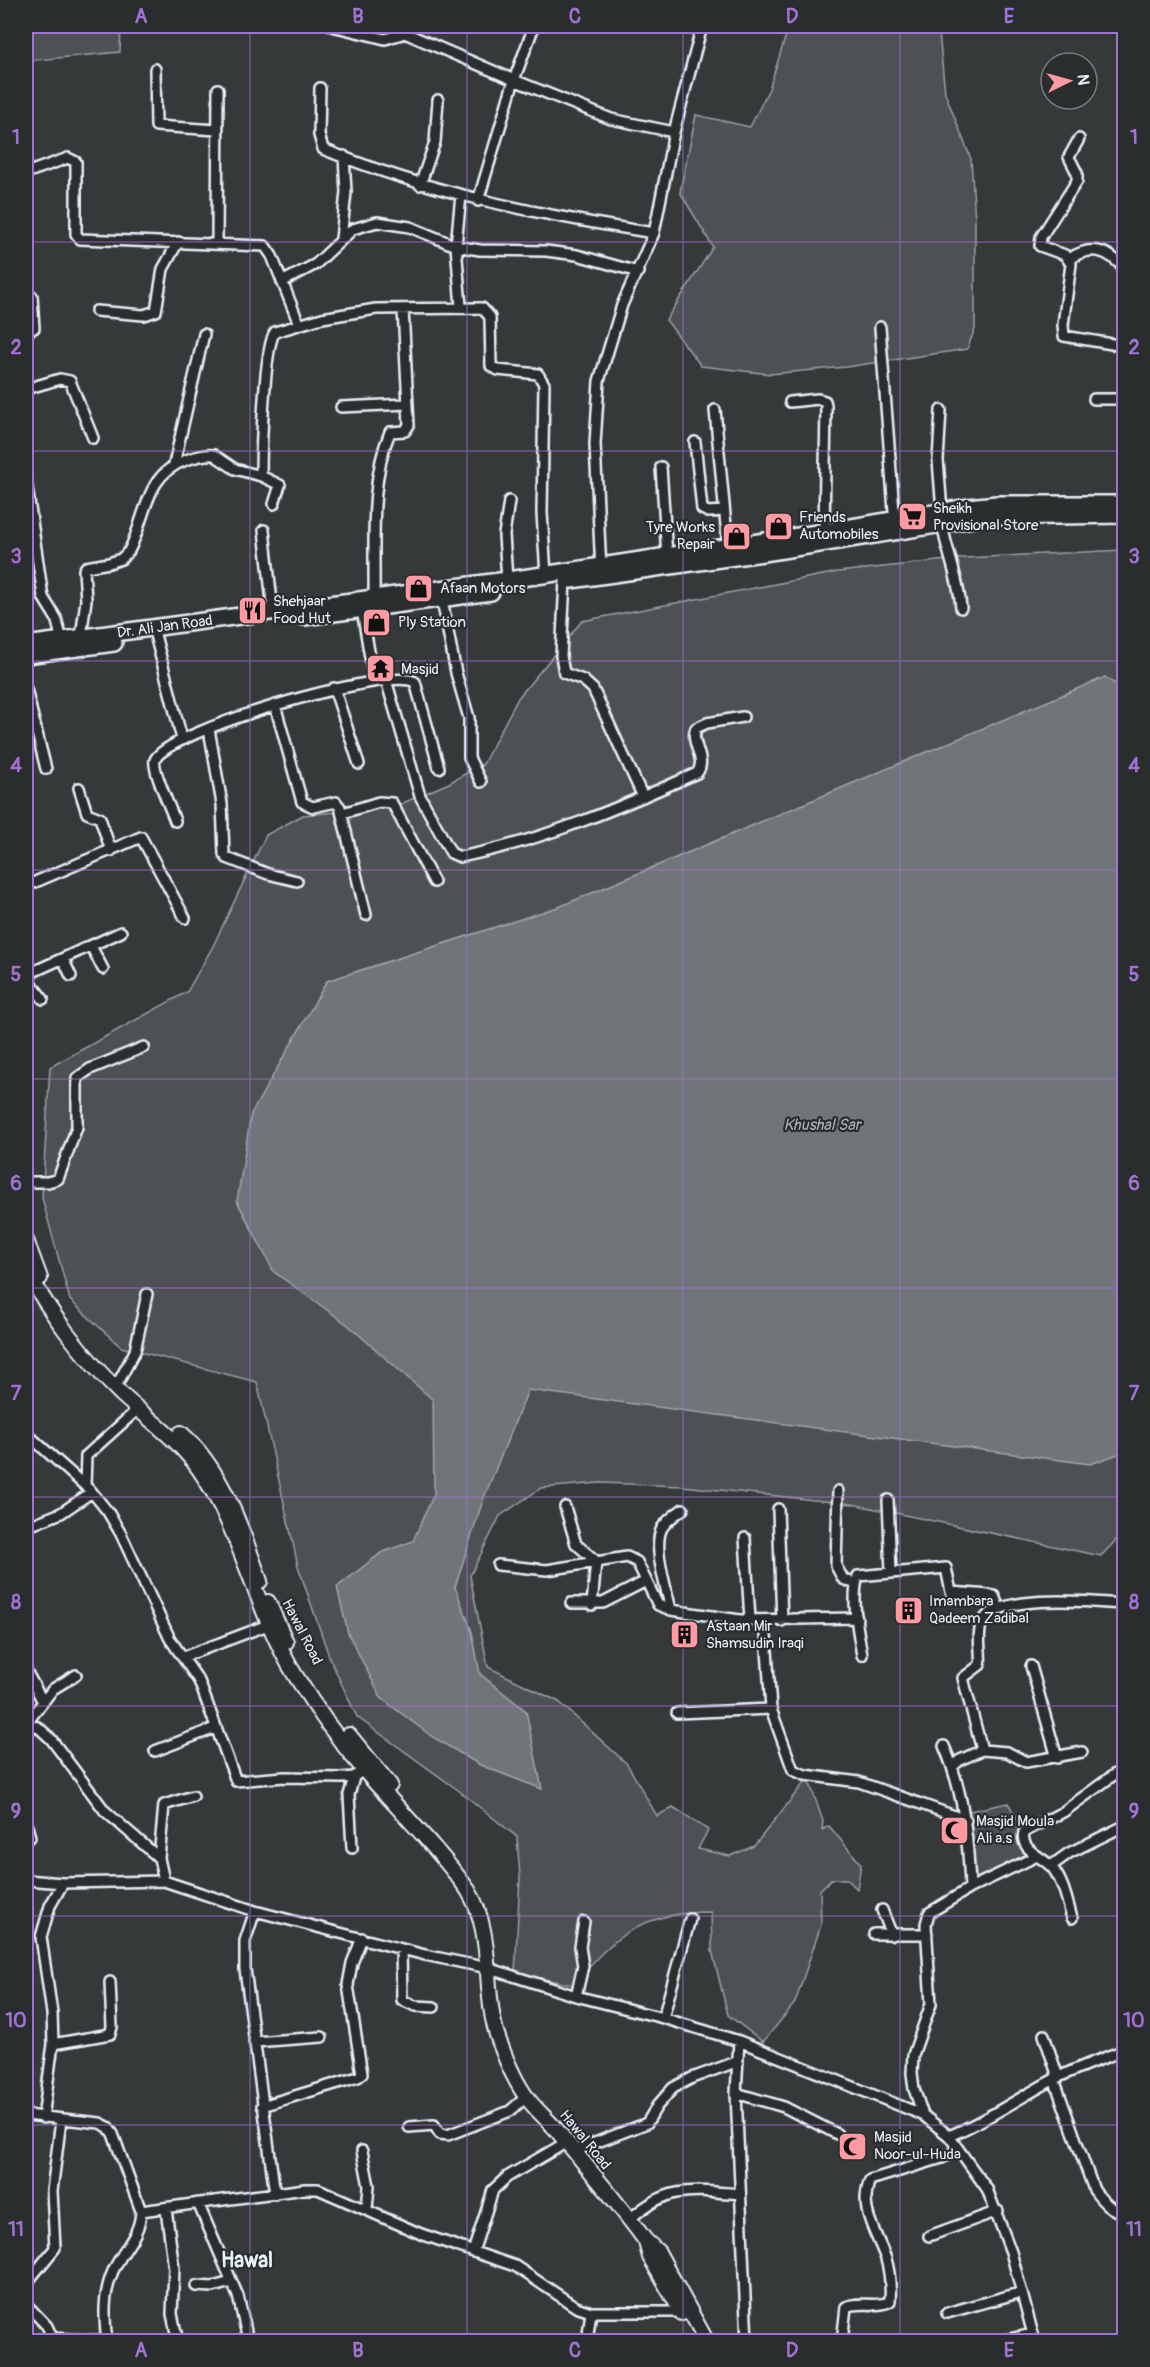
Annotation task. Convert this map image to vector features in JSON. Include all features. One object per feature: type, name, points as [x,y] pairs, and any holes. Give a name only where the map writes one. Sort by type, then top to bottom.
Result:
[{"type":"main road","name":"Dr. Ali Jan Road","points":[[26,645],[81,637],[154,632],[442,600],[540,579],[806,541],[985,511],[1122,510]]},
{"type":"main road","name":"Dr. Ali Jan Road","points":[[26,655],[273,611],[507,580],[565,581],[667,556],[728,547],[806,541],[825,532],[896,526]]},
{"type":"main road","name":"Hawal Road","points":[[26,1240],[27,1260],[39,1292],[92,1362],[171,1436],[201,1472],[225,1518],[307,1694],[363,1770],[457,1875],[476,1903],[492,1969],[492,2009],[500,2046],[526,2097],[570,2146],[645,2240],[658,2252],[686,2312],[697,2342]]},
{"type":"main road","name":"Hawal Road","points":[[27,1260],[50,1295],[136,1404]]},
{"type":"main road","name":"Hawal Road","points":[[686,2312],[706,2342]]},
{"type":"street","points":[[332,26],[381,39],[405,33],[458,53],[471,63],[611,119],[634,126],[674,132]]},
{"type":"street","points":[[478,201],[514,80],[534,26]]},
{"type":"street","points":[[601,571],[596,405],[609,342],[654,233],[674,132],[702,26]]},
{"type":"street","points":[[155,69],[156,126],[217,130]]},
{"type":"street","points":[[320,88],[319,142],[323,149],[380,172],[478,201],[654,233]]},
{"type":"street","points":[[217,244],[218,89]]},
{"type":"street","points":[[420,185],[435,142],[438,100]]},
{"type":"street","points":[[1079,139],[1069,157],[1077,173],[1077,181],[1040,242],[1043,249],[1065,255],[1071,264],[1063,324],[1064,336],[1125,346]]},
{"type":"street","points":[[341,239],[346,192],[344,156]]},
{"type":"street","points":[[26,172],[62,159],[73,159],[77,167],[76,234],[81,239],[265,246],[272,256],[299,324]]},
{"type":"street","points":[[461,195],[456,246],[461,307]]},
{"type":"street","points":[[282,282],[316,264],[353,229],[377,222],[410,227],[456,246],[480,250],[546,251],[577,255],[638,272]]},
{"type":"street","points":[[96,311],[144,315],[156,311],[162,269],[178,242]]},
{"type":"street","points":[[1069,259],[1084,250],[1096,249],[1114,259],[1125,269]]},
{"type":"street","points":[[26,332],[34,328],[36,323],[32,297]]},
{"type":"street","points":[[261,476],[263,408],[270,343],[275,332],[299,324],[354,312],[482,308],[487,312],[490,363],[494,369],[538,374],[544,384],[540,579]]},
{"type":"street","points":[[374,598],[377,504],[382,459],[390,432],[407,429],[403,309]]},
{"type":"street","points":[[880,327],[896,526]]},
{"type":"street","points":[[174,465],[204,334]]},
{"type":"street","points":[[26,388],[60,379],[70,381],[93,438]]},
{"type":"street","points":[[790,402],[818,399],[825,401],[825,532]]},
{"type":"street","points":[[1094,399],[1125,399]]},
{"type":"street","points":[[341,407],[407,405]]},
{"type":"street","points":[[715,410],[728,547]]},
{"type":"street","points":[[941,410],[938,460],[942,518],[948,555],[958,579],[961,608]]},
{"type":"street","points":[[695,442],[702,509],[708,512],[724,512]]},
{"type":"street","points":[[81,637],[86,600],[84,570],[86,567],[121,559],[129,551],[154,485],[159,477],[174,465],[214,454],[235,469],[261,476],[280,485],[274,504]]},
{"type":"street","points":[[661,467],[667,556]]},
{"type":"street","points":[[26,480],[44,597],[59,626],[62,640]]},
{"type":"street","points":[[507,580],[504,536],[509,501]]},
{"type":"street","points":[[264,530],[273,611]]},
{"type":"street","points":[[565,581],[561,656],[564,673],[584,680],[593,689],[643,797]]},
{"type":"street","points":[[442,600],[451,651],[469,718],[469,758],[481,782]]},
{"type":"street","points":[[362,610],[374,681]]},
{"type":"street","points":[[154,632],[182,739]]},
{"type":"street","points":[[175,821],[155,766],[156,759],[182,739],[275,705],[334,688],[386,680],[408,679],[415,682],[439,768]]},
{"type":"street","points":[[386,680],[420,796],[455,856],[516,844],[643,797],[697,773],[701,768],[693,739],[696,728],[706,723],[743,717]]},
{"type":"street","points":[[334,688],[359,764]]},
{"type":"street","points":[[26,689],[46,769]]},
{"type":"street","points":[[275,705],[302,802],[313,807],[336,802],[343,813],[366,915]]},
{"type":"street","points":[[208,729],[222,804],[224,854],[227,858],[268,874],[297,881]]},
{"type":"street","points":[[79,788],[87,813],[100,818],[111,851]]},
{"type":"street","points":[[343,813],[379,802],[392,803],[434,882]]},
{"type":"street","points":[[26,886],[141,837],[145,840],[185,918]]},
{"type":"street","points":[[43,999],[26,976],[121,932]]},
{"type":"street","points":[[91,946],[103,969]]},
{"type":"street","points":[[63,958],[71,976]]},
{"type":"street","points":[[26,1182],[53,1182],[61,1172],[77,1128],[77,1078],[90,1069],[144,1047]]},
{"type":"street","points":[[119,1381],[135,1351],[147,1294]]},
{"type":"street","points":[[89,1489],[86,1456],[136,1404]]},
{"type":"street","points":[[26,1433],[89,1489],[121,1534],[166,1630],[199,1681],[236,1781],[363,1770]]},
{"type":"street","points":[[26,1527],[62,1513],[89,1489]]},
{"type":"street","points":[[838,1491],[836,1566],[843,1579],[856,1584]]},
{"type":"street","points":[[888,1500],[891,1571]]},
{"type":"street","points":[[565,1507],[576,1544],[596,1561]]},
{"type":"street","points":[[671,1610],[658,1550],[659,1539],[662,1528],[683,1509]]},
{"type":"street","points":[[778,1509],[782,1621]]},
{"type":"street","points":[[745,1538],[750,1620]]},
{"type":"street","points":[[498,1565],[547,1570],[596,1561],[633,1558],[658,1605],[671,1610],[750,1620],[857,1618]]},
{"type":"street","points":[[592,1605],[596,1561]]},
{"type":"street","points":[[862,1655],[857,1618],[856,1584],[858,1576],[891,1571],[946,1568],[951,1592],[989,1594],[994,1596],[999,1608]]},
{"type":"street","points":[[571,1603],[592,1605],[617,1599],[646,1581]]},
{"type":"street","points":[[982,1750],[963,1678],[980,1665],[982,1622],[999,1608],[1073,1601],[1125,1604]]},
{"type":"street","points":[[765,1620],[767,1683],[771,1709],[793,1770],[805,1775],[859,1782],[966,1820]]},
{"type":"street","points":[[183,1657],[272,1623]]},
{"type":"street","points":[[1031,1666],[1057,1758]]},
{"type":"street","points":[[26,1671],[42,1700]]},
{"type":"street","points":[[76,1675],[52,1689],[26,1724],[38,1727],[51,1739],[105,1811],[159,1858]]},
{"type":"street","points":[[677,1713],[771,1709]]},
{"type":"street","points":[[155,1751],[215,1728]]},
{"type":"street","points":[[944,1746],[953,1766],[966,1820],[970,1888]]},
{"type":"street","points":[[953,1766],[960,1760],[982,1750],[1006,1752],[1026,1762],[1082,1752]]},
{"type":"street","points":[[352,1848],[349,1795],[363,1770]]},
{"type":"street","points":[[1072,1918],[1063,1884],[1051,1866],[1035,1857],[1024,1840],[1024,1832],[1063,1812],[1115,1774],[1125,1771]]},
{"type":"street","points":[[164,1881],[159,1858],[164,1805],[193,1796]]},
{"type":"street","points":[[26,1823],[30,1837]]},
{"type":"street","points":[[1051,1866],[1069,1853],[1125,1826]]},
{"type":"street","points":[[923,2115],[914,2089],[912,2073],[913,2055],[931,2004],[927,1934],[929,1913],[970,1888],[1035,1857]]},
{"type":"street","points":[[26,1880],[63,1883],[164,1881],[255,1911],[401,1949],[492,1969],[739,2041],[923,2115],[949,2136],[987,2189],[998,2211],[1034,2338],[995,2342]]},
{"type":"street","points":[[43,2118],[52,2044],[52,2013],[40,1937],[50,1906],[63,1883]]},
{"type":"street","points":[[882,1910],[892,1935]]},
{"type":"street","points":[[255,1911],[245,1941],[254,2042],[275,2194]]},
{"type":"street","points":[[663,2018],[690,1919]]},
{"type":"street","points":[[576,1995],[583,1966],[580,1947],[584,1922]]},
{"type":"street","points":[[874,1934],[927,1934]]},
{"type":"street","points":[[262,2106],[358,2078],[362,2074],[363,2067],[350,2006],[348,1985],[352,1963],[362,1938]]},
{"type":"street","points":[[401,1949],[402,2000],[414,2006],[435,2007]]},
{"type":"street","points":[[52,2044],[110,2034],[112,2026],[110,1982]]},
{"type":"street","points":[[1044,2035],[1094,2190],[1102,2201],[1114,2210],[1125,2213]]},
{"type":"street","points":[[254,2042],[322,2037]]},
{"type":"street","points":[[739,2041],[736,2093],[747,2342]]},
{"type":"street","points":[[949,2136],[988,2119],[1056,2078],[1125,2050]]},
{"type":"street","points":[[473,2252],[493,2190],[507,2177],[570,2146],[646,2123],[673,2088],[692,2078],[736,2062]]},
{"type":"street","points":[[736,2093],[784,2107],[837,2134]]},
{"type":"street","points":[[409,2127],[434,2125],[440,2134],[448,2135],[510,2111],[526,2097]]},
{"type":"street","points":[[26,2115],[100,2123],[108,2127],[113,2134],[141,2211],[135,2236],[118,2262],[109,2284],[104,2311],[106,2341],[49,2340],[47,2326],[26,2304]]},
{"type":"street","points":[[26,2290],[28,2280],[55,2248],[52,2191],[61,2120]]},
{"type":"street","points":[[842,2342],[846,2307],[884,2304],[890,2301],[889,2272],[866,2204],[866,2191],[870,2180],[942,2158],[959,2150]]},
{"type":"street","points":[[362,2151],[369,2186],[367,2209]]},
{"type":"street","points":[[141,2211],[318,2189],[421,2234],[523,2271],[569,2303],[591,2312],[686,2312]]},
{"type":"street","points":[[630,2219],[650,2202],[670,2194],[694,2191],[740,2194]]},
{"type":"street","points":[[198,2203],[241,2303],[246,2331]]},
{"type":"street","points":[[166,2209],[174,2269],[172,2314],[178,2342]]},
{"type":"street","points":[[929,2236],[998,2211]]},
{"type":"street","points":[[196,2286],[213,2287],[231,2282]]},
{"type":"street","points":[[946,2313],[1022,2292]]},
{"type":"street","points":[[587,2342],[591,2312]]},
{"type":"shaded area","points":[[26,26],[121,26],[120,52],[26,61]]},
{"type":"shaded area","points":[[789,26],[928,26],[939,33],[945,93],[971,159],[975,221],[975,329],[967,349],[846,367],[770,374],[701,366],[666,320],[713,247],[680,192],[696,115],[750,127],[769,89]]},
{"type":"shaded area","points":[[1124,550],[1124,1532],[1101,1556],[852,1504],[682,1486],[600,1483],[541,1488],[500,1516],[470,1576],[488,1667],[559,1702],[627,1764],[657,1816],[673,1807],[708,1830],[698,1849],[730,1856],[754,1846],[808,1778],[823,1821],[822,1830],[829,1826],[861,1864],[857,1889],[847,1879],[831,1879],[820,1890],[821,1925],[795,2003],[763,2042],[728,2015],[712,1951],[711,1912],[666,1916],[632,1929],[603,1952],[573,1985],[515,1973],[520,1877],[517,1837],[458,1790],[357,1717],[330,1659],[298,1566],[257,1382],[121,1347],[70,1300],[42,1198],[50,1067],[187,992],[213,946],[266,835],[303,815],[394,807],[449,783],[483,764],[518,698],[582,621],[838,572],[965,558]]},
{"type":"shaded area","points":[[1008,1803],[1020,1823],[1028,1854],[976,1879],[969,1811]]},
{"type":"water","name":"Khushal Sar","points":[[1105,677],[1124,690],[1124,1452],[1090,1464],[528,1390],[483,1500],[455,1587],[472,1632],[480,1674],[526,1711],[542,1789],[480,1765],[431,1736],[381,1698],[348,1633],[337,1587],[381,1553],[413,1541],[434,1494],[433,1400],[348,1325],[274,1272],[237,1201],[251,1114],[327,981],[561,906]]},
{"type":"place","name":"Sheikh Provisional Store","points":[[912,517]]},
{"type":"place","name":"Friends Automobiles","points":[[778,526]]},
{"type":"place","name":"Tyre Works Repair","points":[[736,536]]},
{"type":"place","name":"Afaan Motors","points":[[419,588]]},
{"type":"place","name":"Shehjaar Food Hut","points":[[252,610]]},
{"type":"place","name":"Ply Station","points":[[377,622]]},
{"type":"place","name":"Masjid","points":[[380,669]]},
{"type":"place","name":"Imambara Qadeem Zadibal","points":[[908,1610]]},
{"type":"place","name":"Astaan Mir Shamsudin Iraqi","points":[[685,1635]]},
{"type":"place","name":"Masjid Moula Ali a.s","points":[[955,1830]]},
{"type":"place","name":"Masjid Noor-ul-Huda","points":[[853,2146]]},
{"type":"district","name":"Hawal","points":[[247,2260]]}]
